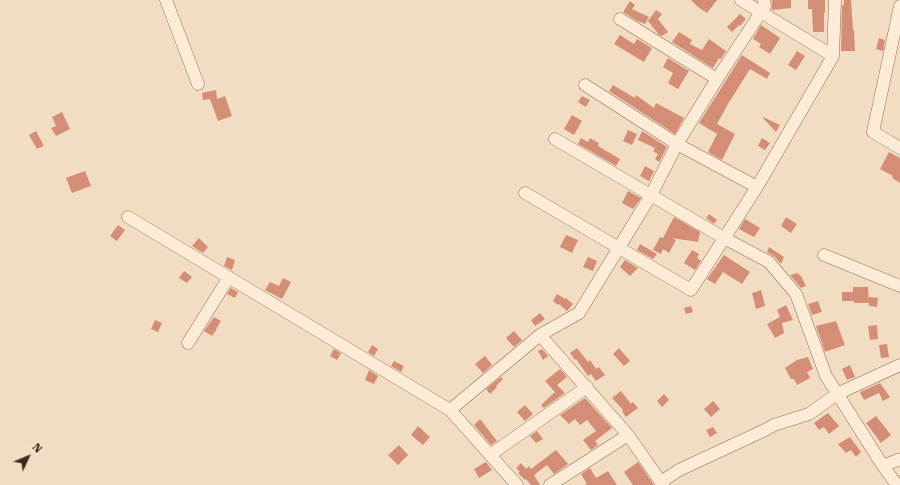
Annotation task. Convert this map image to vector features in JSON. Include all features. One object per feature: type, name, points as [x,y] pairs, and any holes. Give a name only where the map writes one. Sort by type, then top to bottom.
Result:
[{"type":"street","points":[[166,0],[198,84]]},
{"type":"street","points":[[741,0],[833,56]]},
{"type":"street","points":[[450,410],[540,335],[579,313],[651,196],[677,144],[717,79],[765,6],[764,0]]},
{"type":"street","points":[[525,193],[691,290],[757,187],[833,56],[835,0]]},
{"type":"street","points":[[900,6],[873,132],[900,148]]},
{"type":"street","points":[[620,19],[717,79]]},
{"type":"street","points":[[585,85],[677,144],[757,187]]},
{"type":"street","points":[[555,139],[724,238],[770,262],[796,294],[826,376],[883,466],[897,485]]},
{"type":"street","points":[[128,217],[450,410],[517,485]]},
{"type":"street","points":[[824,255],[900,286]]},
{"type":"street","points":[[188,343],[229,278]]},
{"type":"street","points":[[540,335],[628,435],[662,483],[680,470],[774,425],[809,414],[837,394],[900,365]]},
{"type":"street","points":[[490,455],[587,387]]},
{"type":"street","points":[[550,485],[628,435]]},
{"type":"street","points":[[883,466],[900,459]]},
{"type":"building","points":[[691,0],[717,0],[707,13]]},
{"type":"building","points":[[772,0],[791,0],[791,8],[772,10]]},
{"type":"building","points":[[808,0],[825,0],[824,32],[813,32],[812,9],[808,9]]},
{"type":"building","points":[[844,0],[851,0],[855,51],[841,51],[842,5],[844,5]]},
{"type":"building","points":[[630,1],[635,5],[632,9],[649,17],[645,24],[623,12]]},
{"type":"building","points":[[656,10],[662,14],[658,19],[668,32],[662,36],[659,35],[648,21]]},
{"type":"building","points":[[740,14],[746,19],[732,32],[727,27]]},
{"type":"building","points":[[761,25],[780,38],[770,54],[759,47],[761,44],[753,39]]},
{"type":"building","points":[[679,32],[692,40],[690,44],[702,50],[709,39],[726,51],[721,59],[719,58],[713,68],[672,42]]},
{"type":"building","points":[[620,35],[634,44],[637,39],[652,48],[644,62],[614,44]]},
{"type":"building","points":[[879,38],[885,40],[883,51],[876,49]]},
{"type":"building","points":[[797,51],[805,56],[796,70],[788,65]]},
{"type":"building","points":[[742,55],[770,73],[767,79],[750,69],[728,104],[717,124],[735,134],[722,160],[708,152],[717,134],[699,123]]},
{"type":"building","points":[[668,58],[689,71],[678,89],[668,83],[673,73],[663,67]]},
{"type":"building","points":[[613,85],[635,98],[636,95],[654,108],[656,103],[684,118],[675,134],[609,91]]},
{"type":"building","points":[[216,90],[217,99],[225,96],[232,116],[218,121],[210,99],[203,100],[202,93]]},
{"type":"building","points":[[582,96],[590,100],[586,107],[578,102]]},
{"type":"building","points":[[62,112],[70,129],[56,136],[51,128],[56,126],[52,117]]},
{"type":"building","points":[[572,115],[582,121],[574,135],[564,129]]},
{"type":"building","points":[[763,118],[780,125],[776,132]]},
{"type":"building","points":[[628,130],[637,134],[632,145],[623,141]]},
{"type":"building","points":[[36,131],[44,146],[37,149],[29,135]]},
{"type":"building","points":[[642,131],[667,147],[659,162],[655,159],[658,154],[653,151],[655,148],[638,140]]},
{"type":"building","points":[[581,138],[588,142],[590,138],[599,143],[598,146],[620,159],[616,166],[578,144]]},
{"type":"building","points":[[762,138],[770,143],[765,150],[758,146]]},
{"type":"building","points":[[889,152],[900,158],[900,183],[892,178],[893,176],[880,169]]},
{"type":"building","points":[[645,166],[654,171],[649,181],[640,176]]},
{"type":"building","points":[[85,171],[91,186],[72,193],[66,178]]},
{"type":"building","points":[[628,191],[641,198],[633,209],[622,203]]},
{"type":"building","points":[[709,214],[717,220],[714,224],[706,218]]},
{"type":"building","points":[[674,217],[700,232],[698,242],[672,238],[676,240],[669,253],[663,249],[661,254],[653,250],[660,237],[663,238]]},
{"type":"building","points":[[786,217],[797,224],[791,233],[781,226]]},
{"type":"building","points":[[745,219],[760,228],[754,237],[739,229]]},
{"type":"building","points":[[118,225],[125,230],[117,241],[110,236]]},
{"type":"building","points":[[566,235],[578,240],[572,253],[560,247]]},
{"type":"building","points":[[199,238],[208,247],[203,253],[192,246]]},
{"type":"building","points":[[640,244],[657,254],[653,259],[637,250]]},
{"type":"building","points":[[769,247],[784,257],[781,264],[775,257],[767,252]]},
{"type":"building","points":[[692,250],[699,254],[697,258],[701,261],[695,270],[684,263]]},
{"type":"building","points":[[724,255],[750,272],[742,284],[723,272],[715,284],[707,279]]},
{"type":"building","points":[[227,257],[235,260],[232,270],[224,266]]},
{"type":"building","points":[[588,257],[597,261],[593,271],[583,267]]},
{"type":"building","points":[[625,260],[638,268],[630,276],[620,267]]},
{"type":"building","points":[[184,271],[192,277],[187,283],[179,278]]},
{"type":"building","points":[[797,273],[801,276],[806,286],[801,288],[790,275]]},
{"type":"building","points":[[283,278],[291,282],[282,299],[265,290],[270,282],[279,286]]},
{"type":"building","points":[[853,287],[868,287],[869,303],[842,301],[842,292],[853,292]]},
{"type":"building","points":[[231,288],[238,292],[235,298],[227,294]]},
{"type":"building","points":[[761,290],[765,306],[756,309],[752,293]]},
{"type":"building","points":[[557,294],[565,299],[566,298],[573,304],[567,311],[553,301]]},
{"type":"building","points":[[869,297],[878,298],[877,307],[869,306]]},
{"type":"building","points":[[818,301],[822,312],[812,315],[808,304]]},
{"type":"building","points":[[786,305],[793,320],[782,323],[784,333],[775,338],[767,324],[780,317],[777,310]]},
{"type":"building","points":[[691,306],[693,312],[686,314],[684,308]]},
{"type":"building","points":[[540,313],[545,319],[535,326],[531,320]]},
{"type":"building","points":[[214,317],[221,321],[212,336],[204,331]]},
{"type":"building","points":[[155,320],[162,323],[158,332],[151,329]]},
{"type":"building","points":[[836,321],[845,345],[825,352],[816,326]]},
{"type":"building","points":[[877,325],[878,339],[870,340],[868,326]]},
{"type":"building","points":[[514,331],[522,340],[514,347],[506,338]]},
{"type":"building","points":[[887,344],[889,357],[881,358],[879,345]]},
{"type":"building","points":[[372,345],[378,349],[374,356],[368,352]]},
{"type":"building","points":[[577,348],[588,362],[590,360],[596,369],[599,367],[605,375],[596,381],[591,374],[588,376],[570,353]]},
{"type":"building","points":[[619,348],[630,361],[624,366],[613,354]]},
{"type":"building","points":[[334,349],[341,353],[337,360],[330,356]]},
{"type":"building","points":[[542,349],[548,356],[543,360],[538,351]]},
{"type":"building","points":[[485,356],[492,365],[483,373],[475,364]]},
{"type":"building","points":[[808,357],[813,369],[807,372],[810,378],[797,385],[794,379],[791,379],[785,368],[797,360]]},
{"type":"building","points":[[394,361],[404,366],[401,372],[391,366]]},
{"type":"building","points":[[850,365],[855,377],[847,380],[842,369]]},
{"type":"building","points":[[560,369],[567,377],[557,385],[565,393],[544,408],[541,405],[555,392],[545,381]]},
{"type":"building","points":[[369,370],[378,376],[374,384],[365,380]]},
{"type":"building","points":[[501,377],[503,379],[490,394],[486,389]]},
{"type":"building","points":[[880,383],[890,397],[883,401],[879,393],[864,400],[860,392]]},
{"type":"building","points":[[621,391],[631,404],[633,402],[638,408],[626,417],[622,411],[623,410],[612,398]]},
{"type":"building","points":[[664,394],[669,400],[662,407],[657,401]]},
{"type":"building","points":[[585,398],[612,428],[595,441],[598,445],[591,450],[583,440],[596,431],[587,420],[580,425],[575,419],[569,424],[560,415]]},
{"type":"building","points":[[713,401],[720,409],[711,417],[704,409]]},
{"type":"building","points":[[525,405],[533,414],[525,421],[517,412]]},
{"type":"building","points":[[828,413],[839,426],[829,434],[824,427],[819,430],[814,423]]},
{"type":"building","points":[[876,416],[891,435],[881,443],[866,423]]},
{"type":"building","points":[[480,419],[497,441],[491,445],[474,425]]},
{"type":"building","points":[[418,426],[430,437],[423,445],[411,435]]},
{"type":"building","points":[[713,427],[717,433],[710,437],[706,430]]},
{"type":"building","points":[[537,431],[543,439],[536,443],[530,436]]},
{"type":"building","points":[[850,437],[861,452],[856,457],[851,450],[846,453],[838,444]]},
{"type":"building","points":[[399,445],[408,455],[398,465],[388,455]]},
{"type":"building","points":[[556,450],[568,464],[554,474],[547,465],[534,475],[540,485],[531,485],[518,473],[520,472],[516,468],[521,463],[526,469],[529,466],[531,469]]},
{"type":"building","points":[[486,462],[492,470],[479,478],[474,469]]},
{"type":"building","points":[[638,462],[654,485],[633,485],[624,472]]},
{"type":"building","points":[[590,468],[596,478],[608,471],[617,485],[584,485],[587,484],[581,474]]}]
